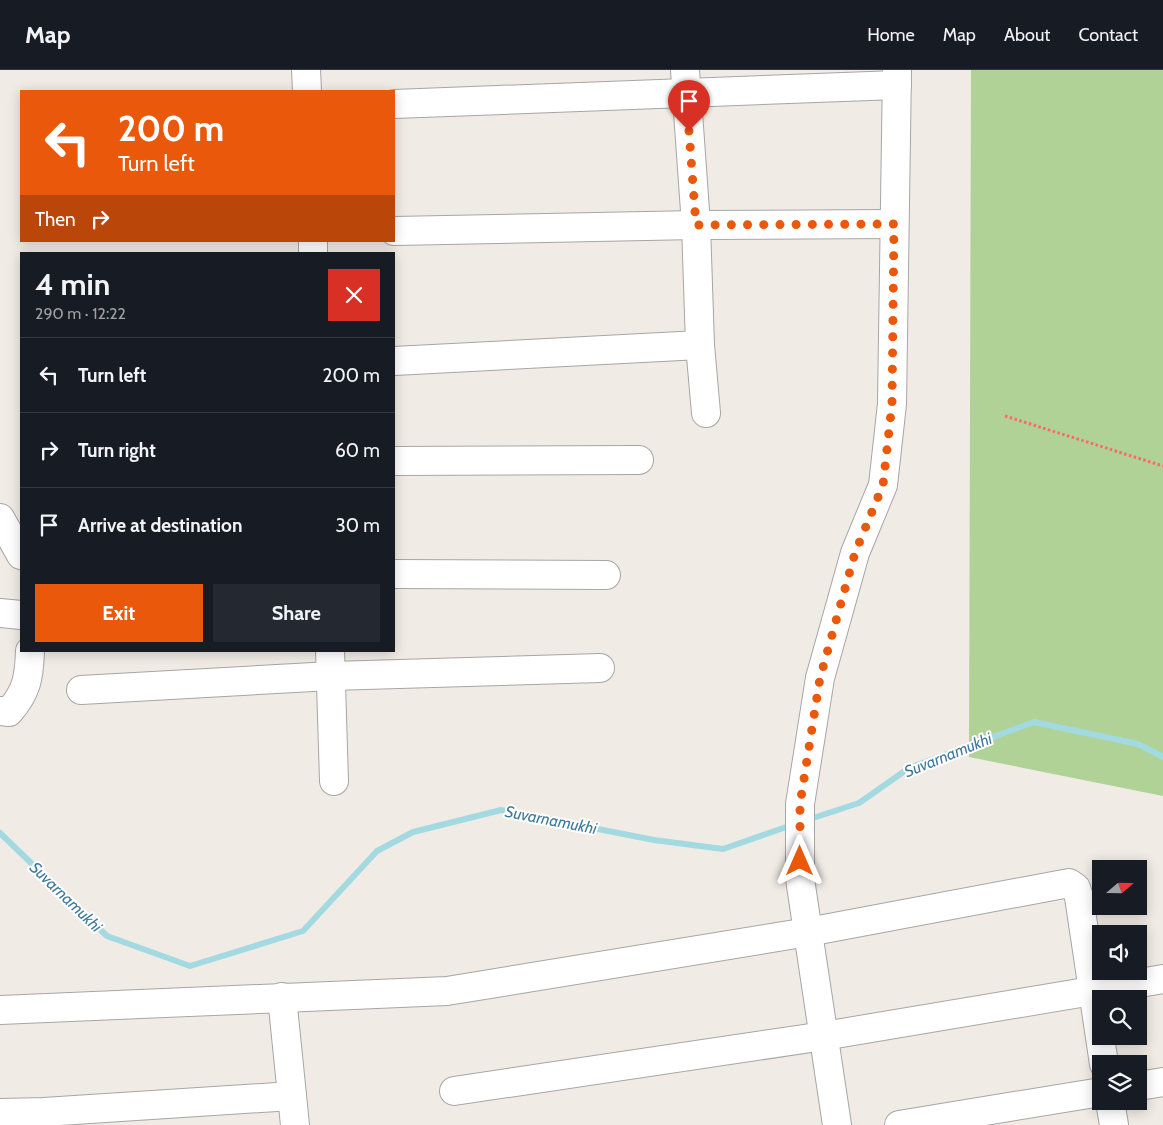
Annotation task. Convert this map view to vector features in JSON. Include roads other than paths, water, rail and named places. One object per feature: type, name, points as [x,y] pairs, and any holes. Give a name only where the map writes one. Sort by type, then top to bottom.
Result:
[{"type":"street","points":[[306,70],[306,90]]},
{"type":"street","points":[[395,104],[686,82],[897,78],[892,404],[883,485],[855,553],[820,678],[800,804],[800,879],[837,1125]]},
{"type":"street","points":[[686,82],[696,225],[700,345],[706,413]]},
{"type":"street","points":[[395,231],[696,225],[894,224]]},
{"type":"street","points":[[395,361],[700,345]]},
{"type":"street","points":[[395,461],[639,460]]},
{"type":"street","points":[[0,518],[20,553]]},
{"type":"street","points":[[395,574],[606,575]]},
{"type":"street","points":[[0,613],[20,615]]},
{"type":"street","points":[[0,711],[9,712],[22,697],[29,676],[30,652]]},
{"type":"street","points":[[331,664],[334,781]]},
{"type":"street","points":[[81,690],[331,664],[600,668]]},
{"type":"street","points":[[0,1010],[282,997],[447,992],[808,932],[1069,883],[1076,888],[1080,897],[1093,990]]},
{"type":"street","points":[[1099,990],[1163,980]]},
{"type":"street","points":[[454,1091],[824,1036],[1092,991]]},
{"type":"street","points":[[282,997],[295,1125]]},
{"type":"street","points":[[1147,1085],[1163,1082]]},
{"type":"street","points":[[899,1125],[1092,1093]]},
{"type":"street","points":[[0,1113],[44,1112],[292,1096]]},
{"type":"street","points":[[1112,1110],[1114,1125]]},
{"type":"waterway","name":"Suvarnamukhi","points":[[807,820],[859,803],[909,768],[1034,722],[1138,744],[1163,757]]},
{"type":"waterway","name":"Suvarnamukhi","points":[[0,833],[107,936],[190,966],[303,931],[377,851],[413,832],[501,810],[654,840],[723,849],[792,825]]}]
